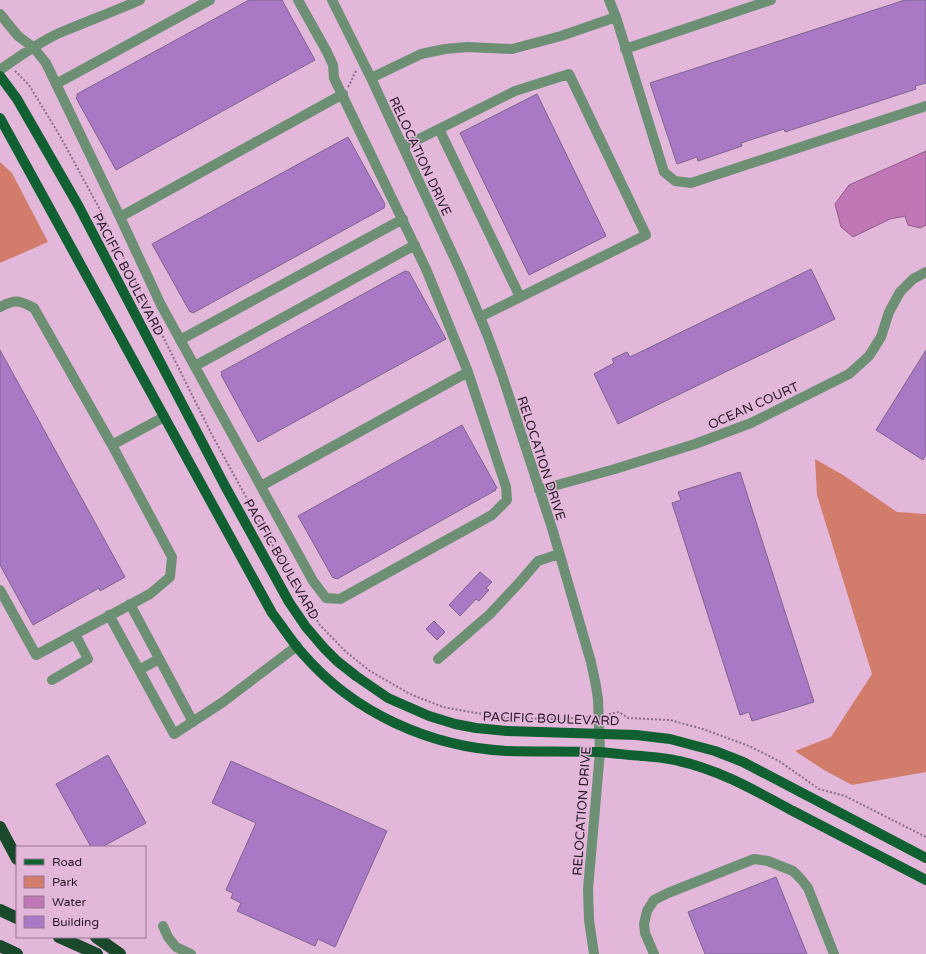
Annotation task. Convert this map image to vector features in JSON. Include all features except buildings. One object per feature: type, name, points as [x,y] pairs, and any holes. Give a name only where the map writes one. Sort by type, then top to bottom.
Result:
[{"type":"highway","points":[[0,826],[16,857]]},
{"type":"highway","points":[[0,910],[16,918]]},
{"type":"highway","points":[[61,938],[96,954]]},
{"type":"highway","points":[[97,938],[120,954]]},
{"type":"highway","points":[[0,946],[17,954]]},
{"type":"main road","name":"PACIFIC BOULEVARD","points":[[0,76],[17,99],[78,205],[225,486],[289,602],[306,627],[337,661],[388,698],[429,716],[454,724],[508,731],[636,735],[670,739],[715,751],[743,762],[926,858]]},
{"type":"main road","points":[[0,118],[272,613],[303,654],[337,687],[388,720],[444,742],[505,751],[600,752],[678,760],[706,768],[742,784],[926,880]]},
{"type":"street","points":[[0,70],[57,35],[118,5],[140,0]]},
{"type":"street","points":[[56,84],[210,0]]},
{"type":"street","points":[[0,14],[18,36],[34,48],[46,63],[161,305],[180,340],[313,581],[326,598],[340,599],[492,515],[507,500],[506,487],[468,372],[426,269],[334,78],[333,64],[298,0]]},
{"type":"street","name":"RELOCATION DRIVE","points":[[332,0],[371,78],[460,270],[480,317],[502,375],[539,490],[590,662],[598,699],[600,752],[588,889],[589,920],[594,954]]},
{"type":"street","points":[[609,0],[616,17],[664,172],[675,181],[691,183],[926,106]]},
{"type":"street","points":[[626,49],[771,0]]},
{"type":"street","points":[[371,78],[421,54],[444,49],[467,47],[512,49],[561,36],[616,17]]},
{"type":"street","points":[[403,147],[515,91],[569,74],[646,235],[480,317]]},
{"type":"street","points":[[120,216],[343,94]]},
{"type":"street","points":[[439,129],[520,297]]},
{"type":"street","points":[[180,340],[403,219]]},
{"type":"street","points":[[195,366],[415,245]]},
{"type":"street","name":"OCEAN COURT","points":[[539,490],[615,469],[695,444],[751,423],[849,374],[869,356],[881,337],[889,312],[900,292],[913,279],[926,272]]},
{"type":"street","points":[[0,307],[11,301],[16,301],[22,302],[34,308],[112,445],[172,557],[170,577],[150,594],[36,655],[0,590]]},
{"type":"street","points":[[261,486],[468,372]]},
{"type":"street","points":[[112,445],[164,417]]},
{"type":"street","points":[[438,659],[490,614],[538,561],[559,554]]},
{"type":"street","points":[[130,604],[193,722]]},
{"type":"street","points":[[109,615],[174,734],[223,702],[297,646]]},
{"type":"street","points":[[52,680],[88,659],[75,634]]},
{"type":"street","points":[[139,670],[159,659]]},
{"type":"street","points":[[654,954],[645,933],[644,924],[648,911],[654,900],[668,893],[754,860],[768,861],[793,871],[801,879],[808,888],[834,954]]},
{"type":"street","points":[[163,926],[168,937],[176,947],[191,954]]},
{"type":"path","points":[[343,94],[352,82],[352,78],[356,72],[359,68],[364,66]]},
{"type":"path","points":[[19,75],[29,85],[64,143],[98,206],[211,433],[296,588],[320,625],[345,650],[370,671],[410,694],[443,707],[508,718],[554,719],[599,716],[619,712],[628,718],[670,720],[703,729],[749,746],[779,761],[819,789],[845,796],[926,837]]},
{"type":"green space","points":[[0,162],[12,173],[48,242],[0,263]]},
{"type":"green space","points":[[815,459],[843,475],[897,512],[926,514],[926,772],[852,785],[824,770],[795,751],[831,737],[872,674],[817,495]]},
{"type":"water","points":[[926,151],[926,225],[920,228],[908,225],[905,216],[890,219],[853,237],[841,227],[835,204],[849,185]]}]
